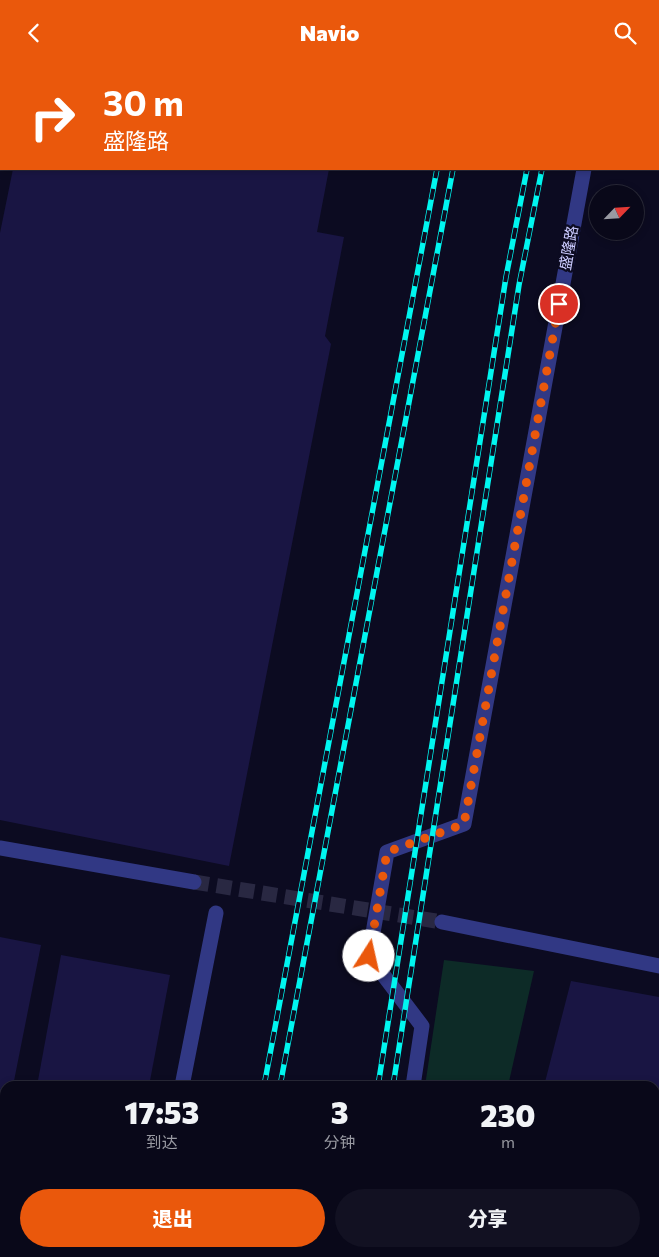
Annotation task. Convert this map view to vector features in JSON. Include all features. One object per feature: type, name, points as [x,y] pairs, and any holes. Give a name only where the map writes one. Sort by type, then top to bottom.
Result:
[{"type":"street","name":"盛隆路","points":[[413,1081],[422,1026],[369,956],[387,852],[464,824],[584,170]]},
{"type":"street","points":[[0,848],[194,882]]},
{"type":"street","points":[[183,1081],[216,913]]},
{"type":"street","points":[[442,922],[659,966]]},
{"type":"green space","points":[[444,960],[534,971],[509,1081],[426,1081]]},
{"type":"building","points":[[13,170],[329,170],[317,232],[344,237],[325,336],[331,344],[229,866],[0,820],[0,233]]},
{"type":"building","points":[[0,937],[41,945],[14,1081],[0,1081]]},
{"type":"building","points":[[61,955],[170,975],[150,1081],[38,1081]]},
{"type":"building","points":[[571,981],[659,997],[659,1081],[545,1081]]},
{"type":"tunnel","points":[[194,882],[442,922]]},
{"type":"railway","points":[[265,1081],[437,170]]},
{"type":"railway","points":[[281,1081],[453,170]]},
{"type":"railway","points":[[379,1081],[506,277],[527,170]]},
{"type":"railway","points":[[394,1081],[519,285],[542,170]]},
{"type":"route","points":[[369,956],[387,852],[464,824],[559,304]]}]
